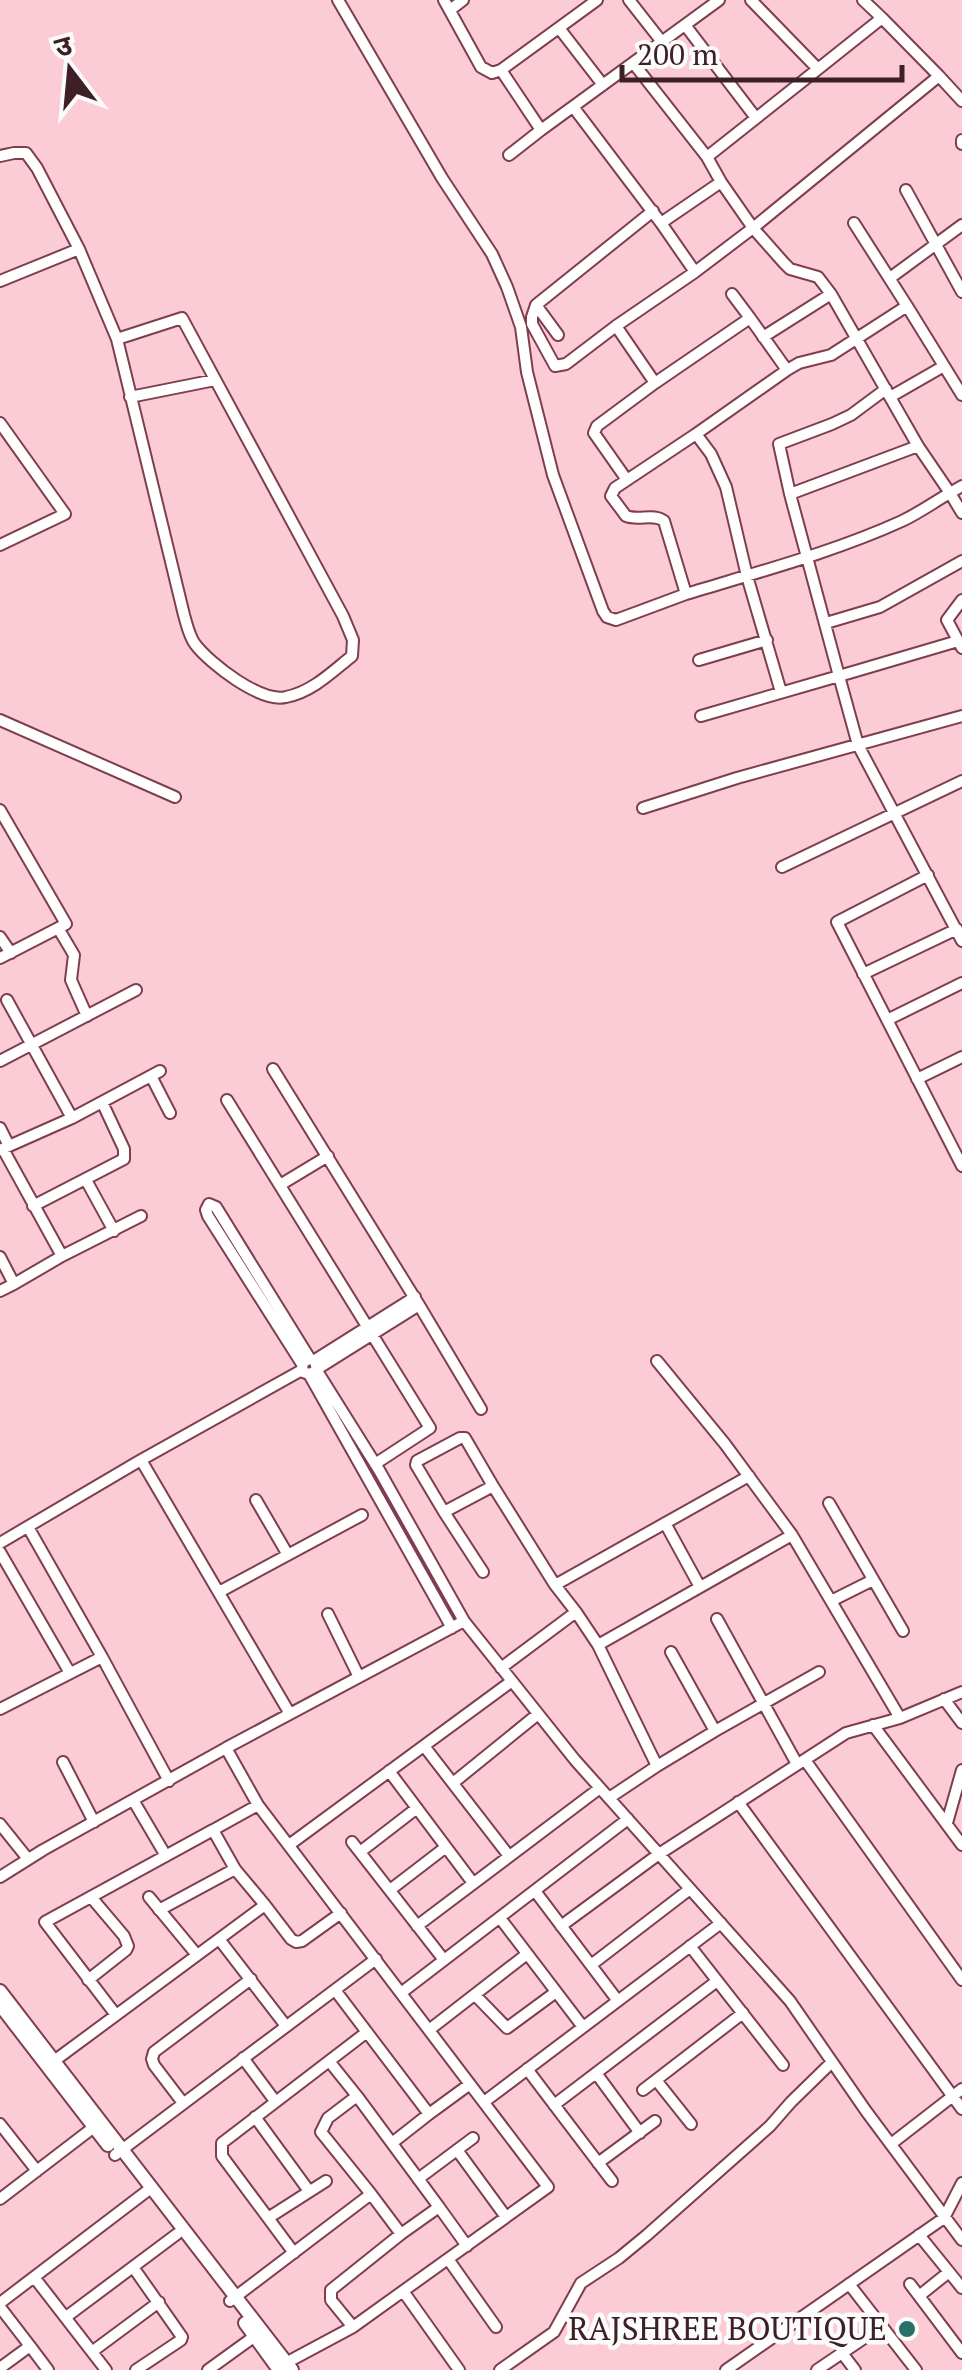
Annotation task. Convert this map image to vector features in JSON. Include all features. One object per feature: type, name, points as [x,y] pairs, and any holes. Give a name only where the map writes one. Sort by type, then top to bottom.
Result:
[{"type":"street","points":[[338,0],[432,162],[492,254],[507,287],[521,327],[553,476],[603,611],[611,620],[806,557],[904,520],[962,486]]},
{"type":"street","points":[[464,0],[447,5],[481,67],[492,73],[597,0]]},
{"type":"street","points":[[630,0],[662,42]]},
{"type":"street","points":[[509,154],[719,0]]},
{"type":"street","points":[[751,0],[818,70]]},
{"type":"street","points":[[863,0],[962,102]]},
{"type":"street","points":[[706,157],[882,18]]},
{"type":"street","points":[[685,25],[756,118]]},
{"type":"street","points":[[559,28],[603,85]]},
{"type":"street","points":[[634,64],[706,157],[752,228],[790,269],[818,277],[831,294],[918,446],[962,513]]},
{"type":"street","points":[[501,70],[541,130]]},
{"type":"street","points":[[653,211],[536,306],[532,324],[555,366],[566,364],[695,272],[939,76]]},
{"type":"street","points":[[574,108],[695,272]]},
{"type":"street","points":[[0,156],[26,153],[36,168],[79,249],[116,339],[192,640],[242,684],[281,699],[304,692],[352,656],[352,640],[343,616],[182,318],[116,339]]},
{"type":"street","points":[[661,223],[721,182]]},
{"type":"street","points":[[906,190],[962,292]]},
{"type":"street","points":[[854,223],[962,394]]},
{"type":"street","points":[[890,278],[962,225]]},
{"type":"street","points":[[0,281],[79,249]]},
{"type":"street","points":[[732,294],[786,370]]},
{"type":"street","points":[[763,337],[831,294]]},
{"type":"street","points":[[536,306],[558,335]]},
{"type":"street","points":[[686,594],[664,522],[658,517],[626,516],[613,500],[612,492],[786,370],[831,355],[907,306]]},
{"type":"street","points":[[626,480],[594,433],[596,426],[750,318]]},
{"type":"street","points":[[616,326],[655,383]]},
{"type":"street","points":[[864,974],[959,935],[858,745],[779,444],[832,424],[944,366]]},
{"type":"street","points":[[130,397],[216,380]]},
{"type":"street","points":[[0,423],[65,514],[0,545]]},
{"type":"street","points":[[696,434],[712,454],[722,477],[782,692]]},
{"type":"street","points":[[0,446],[12,440]]},
{"type":"street","points":[[790,494],[918,446]]},
{"type":"street","points":[[826,623],[880,607],[962,562]]},
{"type":"street","points":[[701,716],[960,645],[947,620],[962,600]]},
{"type":"street","points":[[699,660],[767,640]]},
{"type":"street","points":[[644,808],[962,716]]},
{"type":"street","points":[[0,720],[175,797]]},
{"type":"street","points":[[782,866],[960,785]]},
{"type":"street","points":[[0,810],[66,924],[5,956],[0,937]]},
{"type":"street","points":[[928,875],[836,922],[962,1166]]},
{"type":"street","points":[[58,928],[74,955],[70,980],[86,1016]]},
{"type":"street","points":[[887,1020],[962,983]]},
{"type":"street","points":[[0,1062],[136,990]]},
{"type":"street","points":[[7,1000],[72,1118]]},
{"type":"street","points":[[917,1079],[962,1057]]},
{"type":"street","points":[[273,1068],[481,1409]]},
{"type":"street","points":[[4,1148],[156,1074],[170,1113]]},
{"type":"street","points":[[228,1100],[430,1428],[375,1464]]},
{"type":"street","points":[[33,1206],[119,1164],[125,1156],[102,1102]]},
{"type":"street","points":[[0,1128],[4,1148],[62,1256]]},
{"type":"street","points":[[280,1186],[328,1156]]},
{"type":"street","points":[[86,1180],[114,1231]]},
{"type":"street","points":[[0,1292],[141,1216]]},
{"type":"street","points":[[237,1251],[375,1464],[464,1621],[604,1793],[790,2001],[962,2240]]},
{"type":"street","points":[[0,1257],[14,1284]]},
{"type":"street","points":[[0,1544],[141,1460],[310,1367],[417,1301]]},
{"type":"street","points":[[657,1361],[792,1535],[900,1718]]},
{"type":"street","points":[[310,1367],[452,1628]]},
{"type":"street","points":[[483,1572],[416,1466],[417,1461],[460,1438],[465,1438],[555,1585],[598,1645],[657,1766]]},
{"type":"street","points":[[141,1460],[290,1714]]},
{"type":"street","points":[[555,1585],[750,1476]]},
{"type":"street","points":[[444,1512],[493,1486]]},
{"type":"street","points":[[256,1500],[288,1554]]},
{"type":"street","points":[[829,1504],[903,1631]]},
{"type":"street","points":[[219,1592],[362,1514]]},
{"type":"street","points":[[665,1524],[700,1586]]},
{"type":"street","points":[[28,1527],[169,1781]]},
{"type":"street","points":[[598,1645],[792,1535]]},
{"type":"street","points":[[0,1552],[70,1673]]},
{"type":"street","points":[[831,1601],[873,1580]]},
{"type":"street","points":[[502,1668],[576,1612]]},
{"type":"street","points":[[328,1614],[359,1677]]},
{"type":"street","points":[[717,1619],[763,1704],[801,1762],[962,1980]]},
{"type":"street","points":[[0,1877],[226,1748],[464,1621]]},
{"type":"street","points":[[670,1652],[715,1730]]},
{"type":"street","points":[[0,1709],[102,1657]]},
{"type":"street","points":[[417,1926],[509,1856],[604,1793],[819,1672]]},
{"type":"street","points":[[290,1845],[512,1681]]},
{"type":"street","points":[[562,1926],[659,1854],[846,1733],[900,1718],[962,1692]]},
{"type":"street","points":[[944,1699],[962,1723]]},
{"type":"street","points":[[453,1783],[538,1714]]},
{"type":"street","points":[[874,1726],[962,1846]]},
{"type":"street","points":[[424,1746],[509,1856]]},
{"type":"street","points":[[226,1748],[258,1806],[548,2187],[353,2327],[282,2368]]},
{"type":"street","points":[[64,1762],[94,1822]]},
{"type":"street","points":[[948,1823],[962,1770]]},
{"type":"street","points":[[390,1771],[473,1884]]},
{"type":"street","points":[[132,1800],[166,1856]]},
{"type":"street","points":[[738,1802],[957,2093],[962,2109]]},
{"type":"street","points":[[116,2016],[42,1918],[91,1897],[258,1806]]},
{"type":"street","points":[[360,1852],[417,1808]]},
{"type":"street","points":[[401,1993],[628,1820]]},
{"type":"street","points":[[0,1824],[28,1859]]},
{"type":"street","points":[[213,1830],[235,1870],[291,1939],[302,1940],[341,1913]]},
{"type":"street","points":[[352,1842],[444,1960]]},
{"type":"street","points":[[390,1890],[446,1847]]},
{"type":"street","points":[[159,1910],[235,1870]]},
{"type":"street","points":[[590,1965],[690,1888]]},
{"type":"street","points":[[535,1891],[618,2001]]},
{"type":"street","points":[[88,1980],[128,1946],[91,1897]]},
{"type":"street","points":[[148,1897],[197,1955]]},
{"type":"street","points":[[54,2061],[265,1905]]},
{"type":"street","points":[[500,1918],[583,2027]]},
{"type":"street","points":[[484,2102],[721,1922]]},
{"type":"street","points":[[219,1939],[286,2026]]},
{"type":"street","points":[[690,1946],[783,2065]]},
{"type":"street","points":[[429,2030],[527,1954]]},
{"type":"street","points":[[119,2152],[376,1959]]},
{"type":"street","points":[[183,2103],[154,2065],[154,2052],[250,1979]]},
{"type":"street","points":[[554,2105],[717,1981]]},
{"type":"street","points":[[334,1990],[429,2114]]},
{"type":"street","points":[[0,1991],[282,2368]]},
{"type":"street","points":[[475,1994],[507,2028],[556,1992]]},
{"type":"street","points":[[0,2006],[94,2127],[119,2152]]},
{"type":"street","points":[[644,2090],[742,2014]]},
{"type":"street","points":[[294,2253],[220,2148],[367,2032]]},
{"type":"street","points":[[243,2058],[275,2101]]},
{"type":"street","points":[[329,2061],[466,2246]]},
{"type":"street","points":[[500,2370],[554,2332],[581,2283],[647,2235],[770,2126],[832,2062]]},
{"type":"street","points":[[527,2070],[612,2181]]},
{"type":"street","points":[[596,2073],[640,2132]]},
{"type":"street","points":[[656,2080],[691,2124]]},
{"type":"street","points":[[392,2142],[470,2084]]},
{"type":"street","points":[[891,2144],[957,2093]]},
{"type":"street","points":[[357,2096],[324,2122],[322,2132],[402,2234]]},
{"type":"street","points":[[255,2117],[309,2191]]},
{"type":"street","points":[[598,2162],[655,2121]]},
{"type":"street","points":[[0,2199],[94,2127]]},
{"type":"street","points":[[2,2131],[37,2171]]},
{"type":"street","points":[[418,2178],[472,2138]]},
{"type":"street","points":[[456,2150],[506,2217]]},
{"type":"street","points":[[268,2218],[326,2181]]},
{"type":"street","points":[[726,2370],[944,2218],[962,2182]]},
{"type":"street","points":[[147,2190],[282,2368]]},
{"type":"street","points":[[48,2370],[0,2305],[147,2190]]},
{"type":"street","points":[[233,2299],[371,2194]]},
{"type":"street","points":[[353,2327],[332,2300],[331,2290],[439,2207]]},
{"type":"street","points":[[66,2317],[177,2234]]},
{"type":"street","points":[[920,2235],[962,2288]]},
{"type":"street","points":[[448,2259],[496,2327]]},
{"type":"street","points":[[133,2267],[182,2336],[136,2370]]},
{"type":"street","points":[[919,2296],[949,2272]]},
{"type":"street","points":[[34,2277],[106,2370]]},
{"type":"street","points":[[849,2284],[916,2370]]},
{"type":"street","points":[[910,2284],[958,2339],[962,2353]]},
{"type":"street","points":[[403,2291],[460,2370]]},
{"type":"street","points":[[92,2351],[159,2302]]},
{"type":"street","points":[[817,2370],[882,2326]]},
{"type":"street","points":[[208,2370],[255,2336]]},
{"type":"street","points":[[0,2368],[30,2346]]},
{"type":"street","points":[[842,2353],[855,2370]]},
{"type":"street","points":[[153,2359],[162,2370]]},
{"type":"place","name":"RAJSHREE BOUTIQUE","points":[[907,2329]]}]
